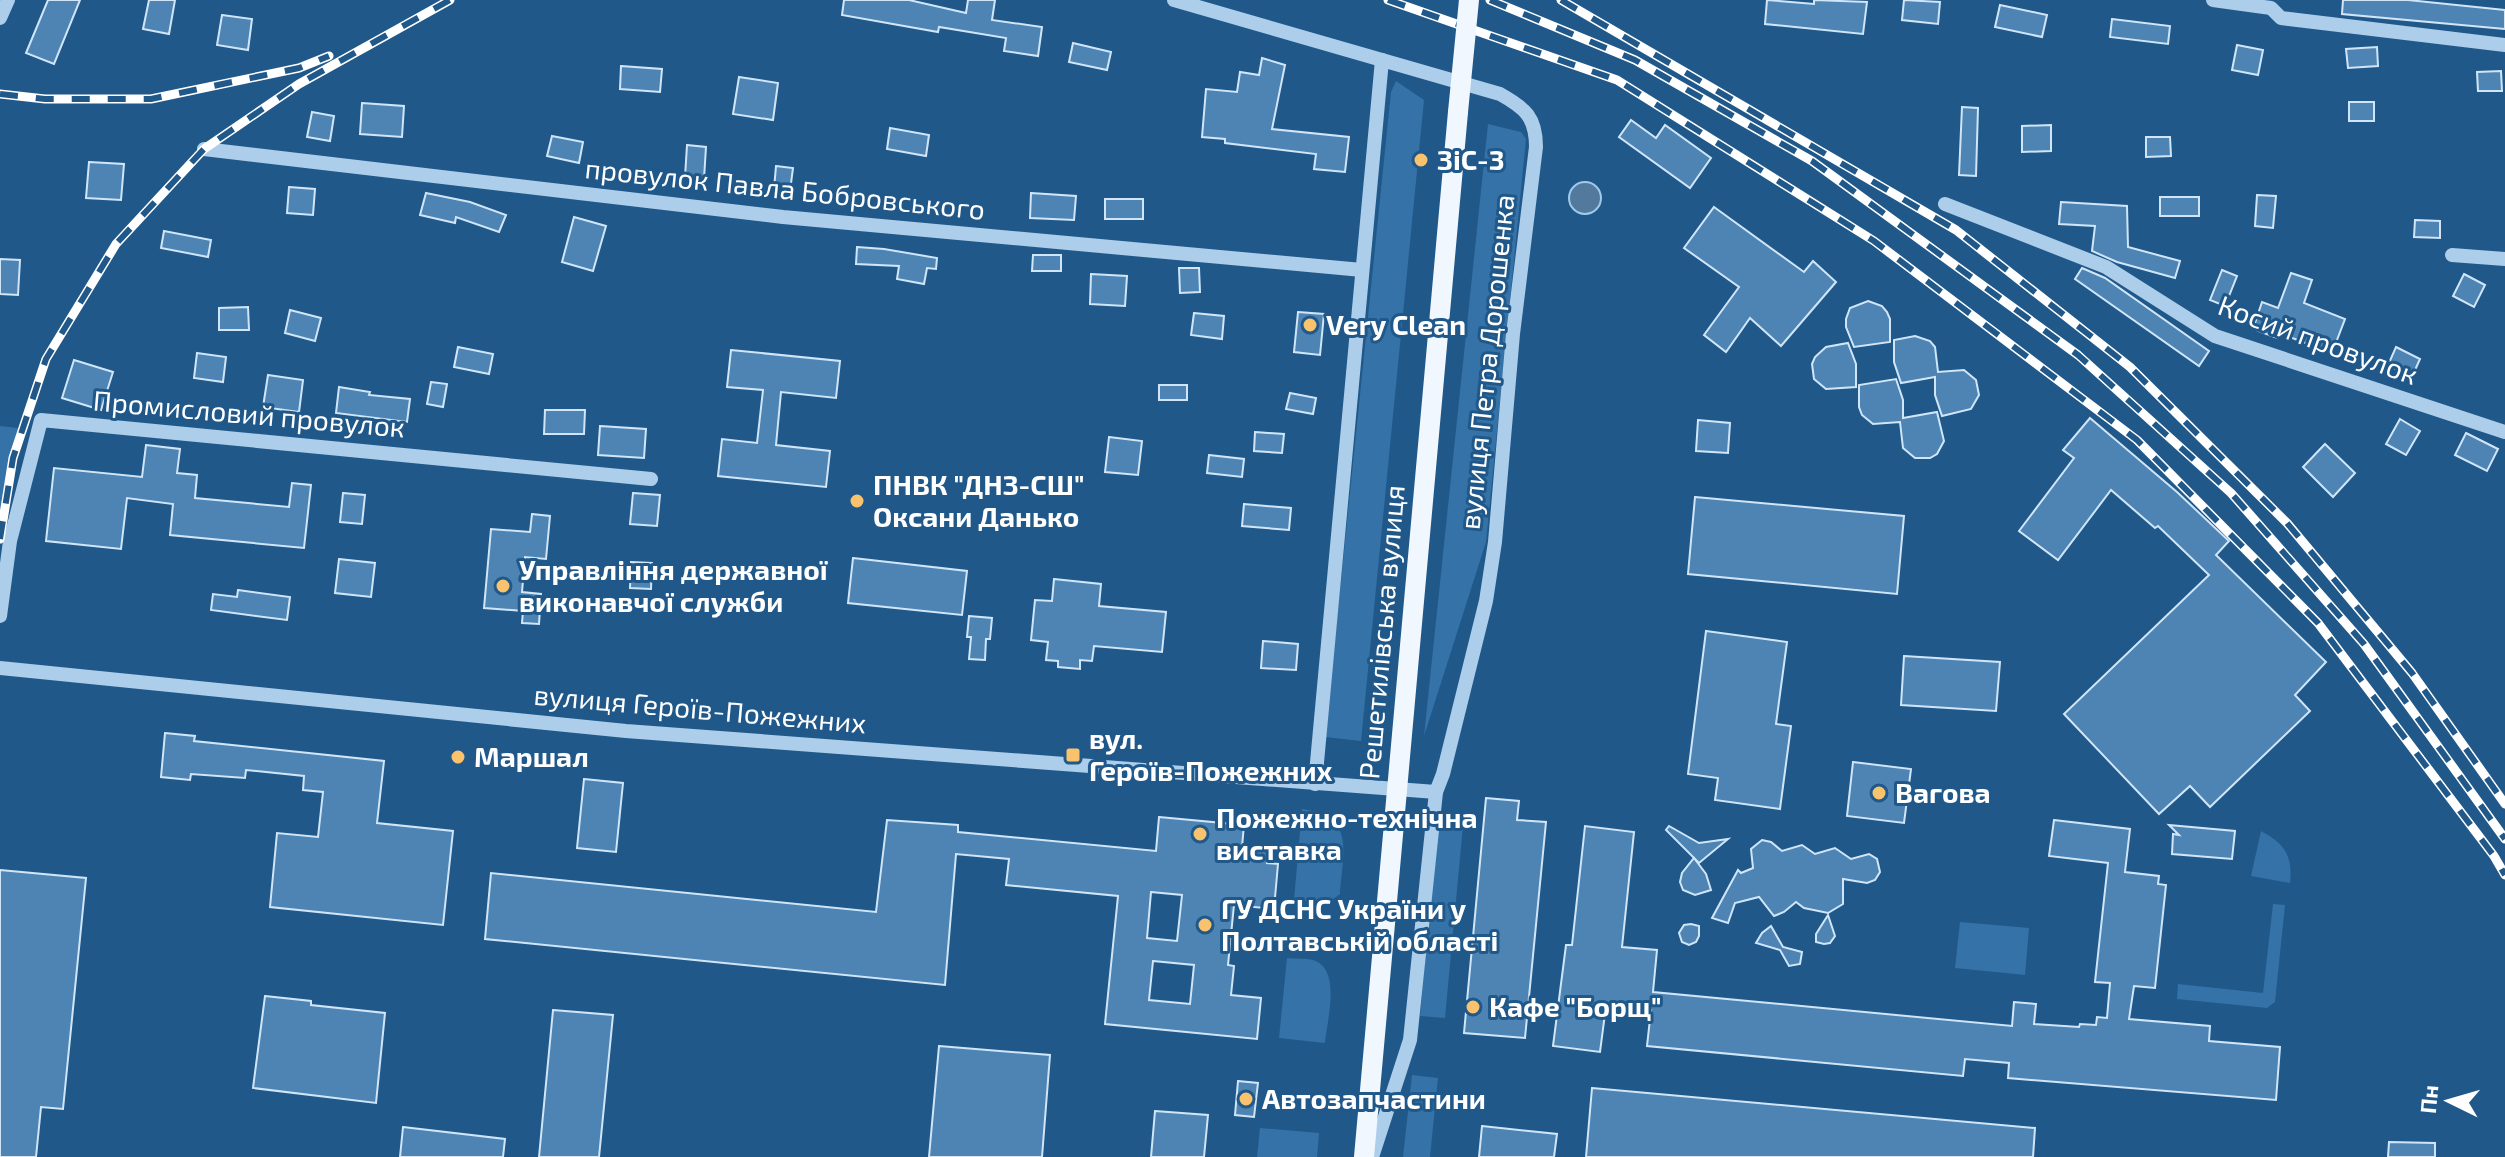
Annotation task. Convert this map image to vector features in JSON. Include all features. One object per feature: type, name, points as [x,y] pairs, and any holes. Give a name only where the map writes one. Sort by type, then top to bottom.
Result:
[{"type":"main road","name":"Решетилівська вулиця","points":[[1364,1157],[1469,0]]},
{"type":"street","points":[[0,18],[8,0]]},
{"type":"street","name":"вулиця Петра Дорошенка","points":[[1174,0],[1500,94],[1524,111],[1536,127],[1493,557],[1472,659],[1436,792]]},
{"type":"street","points":[[2213,0],[2271,4],[2281,18],[2505,45]]},
{"type":"street","points":[[1315,784],[1382,60]]},
{"type":"street","name":"провулок Павла Бобровського","points":[[204,149],[783,217],[1362,270]]},
{"type":"street","name":"Косий провулок","points":[[1945,204],[2106,267],[2215,336],[2505,432]]},
{"type":"street","points":[[2452,255],[2505,259]]},
{"type":"street","name":"Промисловий провулок","points":[[0,616],[10,541],[41,420],[651,479]]},
{"type":"street","name":"вулиця Героїв-Пожежних","points":[[0,668],[626,731],[1436,792]]},
{"type":"street","points":[[1372,1157],[1410,1040],[1436,792]]},
{"type":"shaded area","points":[[1396,81],[1424,100],[1361,741],[1325,737],[1391,92]]},
{"type":"shaded area","points":[[1488,124],[1521,132],[1526,139],[1486,542],[1424,736]]},
{"type":"shaded area","points":[[1585,182],[1596,187],[1601,198],[1596,209],[1585,214],[1574,209],[1569,198],[1574,187]]},
{"type":"shaded area","points":[[0,426],[18,428],[0,514]]},
{"type":"shaded area","points":[[1302,809],[1331,819],[1339,828],[1342,838],[1344,850],[1340,894],[1328,903],[1294,900]]},
{"type":"shaded area","points":[[1439,813],[1464,815],[1445,1018],[1420,1016]]},
{"type":"shaded area","points":[[2261,831],[2286,852],[2290,883],[2251,876]]},
{"type":"shaded area","points":[[2273,904],[2285,905],[2275,1002],[2267,1008],[2177,999],[2178,984],[2263,993]]},
{"type":"shaded area","points":[[1960,922],[2029,928],[2025,975],[1955,968]]},
{"type":"shaded area","points":[[1287,958],[1313,960],[1322,965],[1327,974],[1331,996],[1325,1043],[1279,1038]]},
{"type":"shaded area","points":[[1412,1075],[1438,1078],[1430,1157],[1403,1157]]},
{"type":"shaded area","points":[[1260,1128],[1319,1133],[1317,1157],[1257,1157]]},
{"type":"building","points":[[48,0],[80,0],[54,64],[26,53]]},
{"type":"building","points":[[149,0],[175,0],[169,34],[143,29]]},
{"type":"building","points":[[844,0],[909,0],[966,13],[968,0],[995,0],[992,20],[1042,27],[1038,56],[1004,51],[1006,38],[939,27],[938,32],[842,15]]},
{"type":"building","points":[[1767,0],[1814,4],[1814,0],[1867,2],[1863,34],[1765,24]]},
{"type":"building","points":[[1904,0],[1940,2],[1938,24],[1902,20]]},
{"type":"building","points":[[2343,0],[2408,0],[2505,10],[2505,29],[2342,14]]},
{"type":"building","points":[[2000,5],[2047,15],[2042,37],[1995,27]]},
{"type":"building","points":[[222,15],[252,19],[248,50],[217,45]]},
{"type":"building","points":[[2112,19],[2170,26],[2168,44],[2110,37]]},
{"type":"building","points":[[1073,43],[1111,52],[1107,70],[1069,62]]},
{"type":"building","points":[[2237,45],[2263,50],[2258,75],[2232,70]]},
{"type":"building","points":[[2377,47],[2378,66],[2348,68],[2346,49]]},
{"type":"building","points":[[1262,58],[1285,65],[1272,129],[1349,137],[1345,172],[1314,169],[1316,154],[1225,143],[1225,139],[1202,137],[1206,89],[1237,92],[1240,72],[1259,75]]},
{"type":"building","points":[[621,66],[662,69],[660,92],[620,89]]},
{"type":"building","points":[[2501,71],[2502,91],[2478,91],[2477,72]]},
{"type":"building","points":[[739,77],[778,83],[773,120],[733,114]]},
{"type":"building","points":[[2349,102],[2374,102],[2374,121],[2349,121]]},
{"type":"building","points":[[362,103],[404,106],[402,137],[360,134]]},
{"type":"building","points":[[1962,107],[1978,108],[1976,176],[1959,175]]},
{"type":"building","points":[[312,112],[334,116],[330,141],[307,137]]},
{"type":"building","points":[[1631,120],[1656,138],[1665,125],[1711,158],[1690,188],[1619,137]]},
{"type":"building","points":[[2051,125],[2051,151],[2022,152],[2022,126]]},
{"type":"building","points":[[890,128],[929,135],[926,156],[887,149]]},
{"type":"building","points":[[552,136],[583,142],[579,163],[547,156]]},
{"type":"building","points":[[2146,137],[2170,137],[2171,156],[2146,157]]},
{"type":"building","points":[[687,145],[706,147],[704,179],[685,177]]},
{"type":"building","points":[[89,162],[124,164],[121,200],[86,198]]},
{"type":"building","points":[[776,166],[793,168],[790,191],[774,189]]},
{"type":"building","points":[[289,187],[315,189],[313,215],[287,213]]},
{"type":"building","points":[[426,193],[470,202],[506,215],[499,232],[456,217],[455,223],[420,215]]},
{"type":"building","points":[[1031,193],[1076,196],[1074,220],[1030,218]]},
{"type":"building","points":[[2257,195],[2276,196],[2273,228],[2255,226]]},
{"type":"building","points":[[2160,197],[2199,197],[2199,216],[2160,216]]},
{"type":"building","points":[[1105,199],[1143,199],[1143,219],[1105,219]]},
{"type":"building","points":[[2061,202],[2127,206],[2128,247],[2180,261],[2175,278],[2117,262],[2092,251],[2095,226],[2059,224]]},
{"type":"building","points":[[1714,207],[1804,272],[1813,261],[1836,282],[1781,346],[1750,318],[1726,352],[1704,335],[1739,287],[1684,248]]},
{"type":"building","points":[[574,217],[606,226],[593,271],[562,262]]},
{"type":"building","points":[[2415,220],[2440,221],[2440,238],[2414,237]]},
{"type":"building","points":[[164,231],[211,240],[208,257],[161,248]]},
{"type":"building","points":[[857,247],[937,258],[936,269],[927,268],[924,284],[897,279],[899,266],[856,264]]},
{"type":"building","points":[[1033,255],[1061,255],[1061,271],[1032,271]]},
{"type":"building","points":[[0,259],[20,260],[18,295],[0,294]]},
{"type":"building","points":[[1179,268],[1199,268],[1200,292],[1180,293]]},
{"type":"building","points":[[2082,268],[2105,278],[2209,351],[2199,366],[2075,279]]},
{"type":"building","points":[[2222,270],[2237,276],[2225,306],[2210,300]]},
{"type":"building","points":[[2291,273],[2312,280],[2304,303],[2345,319],[2332,353],[2279,333],[2277,338],[2253,329],[2262,302],[2278,308]]},
{"type":"building","points":[[1091,274],[1127,276],[1125,306],[1090,304]]},
{"type":"building","points":[[2464,274],[2485,285],[2474,307],[2453,296]]},
{"type":"building","points":[[1868,301],[1882,306],[1887,312],[1890,342],[1854,347],[1846,319],[1850,308]]},
{"type":"building","points":[[248,307],[249,330],[219,330],[219,308]]},
{"type":"building","points":[[290,310],[321,318],[315,341],[285,333]]},
{"type":"building","name":"Very Clean","points":[[1298,312],[1324,314],[1320,355],[1294,352]]},
{"type":"building","points":[[1194,313],[1224,316],[1222,339],[1191,335]]},
{"type":"building","points":[[1915,336],[1930,341],[1935,347],[1938,372],[1964,370],[1976,380],[1979,395],[1971,409],[1942,416],[1935,395],[1935,377],[1901,383],[1894,362],[1894,340]]},
{"type":"building","points":[[1848,343],[1856,364],[1856,387],[1826,389],[1814,379],[1812,364],[1815,357],[1826,347]]},
{"type":"building","points":[[458,347],[493,354],[489,374],[454,367]]},
{"type":"building","points":[[2396,347],[2420,359],[2412,377],[2388,365]]},
{"type":"building","points":[[731,350],[840,361],[836,398],[781,392],[776,445],[830,451],[826,487],[718,476],[722,439],[757,443],[763,390],[727,387]]},
{"type":"building","points":[[197,353],[226,357],[223,382],[194,378]]},
{"type":"building","points":[[74,360],[113,372],[101,410],[62,398]]},
{"type":"building","points":[[268,375],[303,380],[299,412],[263,407]]},
{"type":"building","points":[[1896,379],[1903,400],[1903,418],[1937,412],[1944,441],[1937,454],[1930,458],[1915,458],[1903,448],[1900,422],[1873,424],[1862,415],[1859,385]]},
{"type":"building","points":[[431,382],[447,384],[443,407],[427,404]]},
{"type":"building","points":[[1159,385],[1187,385],[1187,400],[1159,400]]},
{"type":"building","points":[[339,387],[370,392],[369,395],[410,399],[407,422],[336,413]]},
{"type":"building","points":[[1290,393],[1316,398],[1313,414],[1286,409]]},
{"type":"building","points":[[545,410],[585,410],[584,434],[544,434]]},
{"type":"building","points":[[2090,418],[2229,541],[2216,555],[2326,662],[2295,695],[2310,711],[2210,807],[2190,786],[2159,814],[2064,714],[2209,575],[2158,526],[2155,528],[2111,490],[2058,560],[2019,531],[2074,458],[2063,450]]},
{"type":"building","points":[[2400,419],[2420,431],[2406,455],[2386,444]]},
{"type":"building","points":[[1698,420],[1730,423],[1728,453],[1696,451]]},
{"type":"building","points":[[600,426],[646,429],[644,458],[598,455]]},
{"type":"building","points":[[1255,432],[1284,434],[1282,453],[1254,451]]},
{"type":"building","points":[[2466,433],[2498,449],[2487,471],[2455,455]]},
{"type":"building","points":[[1109,437],[1142,441],[1138,475],[1105,472]]},
{"type":"building","points":[[2325,444],[2355,473],[2333,497],[2303,467]]},
{"type":"building","points":[[146,445],[180,449],[177,473],[197,475],[195,498],[289,507],[292,483],[311,485],[304,548],[170,535],[173,504],[127,498],[121,549],[46,541],[54,468],[142,477]]},
{"type":"building","points":[[1209,455],[1244,459],[1242,477],[1207,473]]},
{"type":"building","points":[[343,493],[365,495],[362,524],[340,522]]},
{"type":"building","points":[[633,493],[660,495],[657,526],[630,524]]},
{"type":"building","points":[[1695,497],[1904,516],[1897,594],[1688,574]]},
{"type":"building","points":[[1244,504],[1291,508],[1289,530],[1242,526]]},
{"type":"building","points":[[532,514],[550,516],[546,559],[525,557],[522,592],[541,594],[539,624],[522,623],[523,611],[484,608],[491,529],[530,532]]},
{"type":"building","points":[[853,558],[967,571],[962,615],[848,603]]},
{"type":"building","points":[[339,559],[375,563],[371,597],[335,593]]},
{"type":"building","points":[[631,562],[652,563],[651,589],[630,588]]},
{"type":"building","points":[[1054,579],[1101,584],[1099,606],[1166,612],[1162,652],[1094,646],[1092,661],[1080,660],[1080,669],[1058,667],[1058,661],[1046,660],[1048,642],[1031,640],[1035,600],[1052,601]]},
{"type":"building","points":[[238,590],[290,597],[287,620],[211,610],[213,594],[237,597]]},
{"type":"building","points":[[969,616],[992,618],[990,639],[986,639],[985,660],[969,659]]},
{"type":"building","points":[[1706,631],[1787,642],[1776,724],[1791,726],[1780,809],[1715,800],[1718,778],[1688,774]]},
{"type":"building","points":[[1263,641],[1298,644],[1296,670],[1261,668]]},
{"type":"building","points":[[1904,656],[2000,662],[1996,711],[1901,705]]},
{"type":"building","points":[[165,733],[195,736],[194,741],[384,761],[377,823],[453,831],[443,925],[270,907],[277,833],[318,837],[323,792],[303,790],[304,776],[246,770],[245,778],[191,774],[190,780],[161,777]]},
{"type":"building","name":"Вагова","points":[[1853,762],[1911,769],[1904,823],[1847,816]]},
{"type":"building","points":[[584,779],[623,783],[616,852],[577,848]]},
{"type":"building","points":[[1486,798],[1519,801],[1517,820],[1546,822],[1525,1038],[1464,1033]]},
{"type":"building","points":[[1159,817],[1244,825],[1242,847],[1269,849],[1267,863],[1278,864],[1274,909],[1234,905],[1228,965],[1234,966],[1231,995],[1261,998],[1257,1039],[1105,1024],[1118,896],[1006,885],[1009,859],[956,854],[945,985],[485,939],[491,873],[876,912],[887,820],[958,825],[958,832],[1156,851]],"holes":[[[1151,892],[1182,895],[1177,941],[1147,938]],[[1153,961],[1194,965],[1190,1004],[1149,1000]]]},
{"type":"building","points":[[2054,820],[2130,829],[2125,872],[2159,876],[2158,884],[2166,885],[2155,988],[2134,986],[2129,1019],[2210,1026],[2209,1041],[2280,1047],[2276,1100],[2008,1078],[2009,1063],[1965,1059],[1963,1076],[1647,1046],[1651,1010],[1606,1006],[1600,1052],[1553,1046],[1566,945],[1572,945],[1585,826],[1634,832],[1622,947],[1657,950],[1653,992],[2012,1026],[2014,1002],[2036,1004],[2034,1024],[2096,1025],[2097,1017],[2107,1018],[2110,983],[2095,982],[2108,863],[2049,856]]},
{"type":"building","points":[[2169,825],[2235,831],[2232,859],[2172,854],[2173,834],[2179,835]]},
{"type":"building","points":[[1669,826],[1699,843],[1728,839],[1699,863],[1666,830]]},
{"type":"building","points":[[1762,840],[1771,842],[1782,851],[1802,845],[1815,854],[1835,848],[1851,859],[1869,854],[1877,859],[1880,872],[1875,880],[1867,883],[1843,879],[1843,904],[1828,913],[1804,908],[1796,902],[1774,916],[1759,897],[1735,903],[1728,923],[1712,918],[1738,870],[1741,873],[1753,868],[1751,849]]},
{"type":"building","points":[[1694,858],[1706,874],[1711,890],[1695,895],[1683,890],[1680,882],[1682,873]]},
{"type":"building","points":[[0,870],[86,878],[63,1109],[41,1107],[36,1157],[0,1157]]},
{"type":"building","points":[[1828,915],[1835,936],[1830,943],[1816,942],[1816,934]]},
{"type":"building","points":[[1684,925],[1699,926],[1699,936],[1696,942],[1689,945],[1682,942],[1679,933]]},
{"type":"building","points":[[1771,926],[1783,947],[1802,952],[1800,964],[1789,966],[1780,950],[1756,943]]},
{"type":"building","points":[[265,996],[311,1001],[311,1005],[385,1013],[376,1103],[253,1088]]},
{"type":"building","points":[[553,1010],[613,1015],[599,1157],[539,1157]]},
{"type":"building","points":[[939,1046],[1050,1055],[1042,1157],[929,1157]]},
{"type":"building","name":"Автозапчастини","points":[[1238,1081],[1258,1083],[1254,1117],[1235,1115]]},
{"type":"building","points":[[1592,1088],[2035,1128],[2033,1157],[1586,1157]]},
{"type":"building","points":[[1155,1111],[1208,1115],[1204,1157],[1151,1157]]},
{"type":"building","points":[[1482,1126],[1557,1134],[1554,1157],[1479,1157]]},
{"type":"building","points":[[403,1127],[505,1139],[503,1157],[400,1157]]},
{"type":"building","points":[[2389,1142],[2435,1143],[2435,1157],[2388,1157]]},
{"type":"railway","points":[[0,539],[13,458],[46,359],[116,244],[204,149],[299,84],[450,0]]},
{"type":"railway","points":[[1388,0],[1617,80],[1874,241],[2137,440],[2318,623],[2494,856],[2505,875]]},
{"type":"railway","points":[[1490,0],[1635,60],[1812,161],[2078,355],[2231,493],[2364,644],[2505,839]]},
{"type":"railway","points":[[1561,0],[1956,230],[2130,367],[2287,523],[2412,673],[2505,804]]},
{"type":"railway","points":[[0,94],[45,99],[151,99],[299,68],[329,56]]},
{"type":"place","name":"ЗіС-3","points":[[1421,160]]},
{"type":"place","name":"Very Clean","points":[[1310,325]]},
{"type":"place","name":"ПНВК \"ДНЗ-СШ\" Оксани Данько","points":[[857,501]]},
{"type":"place","name":"Управління державної виконавчої служби","points":[[503,586]]},
{"type":"place","name":"вул. Героїв-Пожежних","points":[[1073,755]]},
{"type":"place","name":"Маршал","points":[[458,757]]},
{"type":"place","name":"Вагова","points":[[1879,793]]},
{"type":"place","name":"Пожежно-технічна виставка","points":[[1200,834]]},
{"type":"place","name":"ГУ ДСНС України у Полтавській області","points":[[1205,925]]},
{"type":"place","name":"Кафе \"Борщ\"","points":[[1473,1007]]},
{"type":"place","name":"Автозапчастини","points":[[1246,1099]]}]
